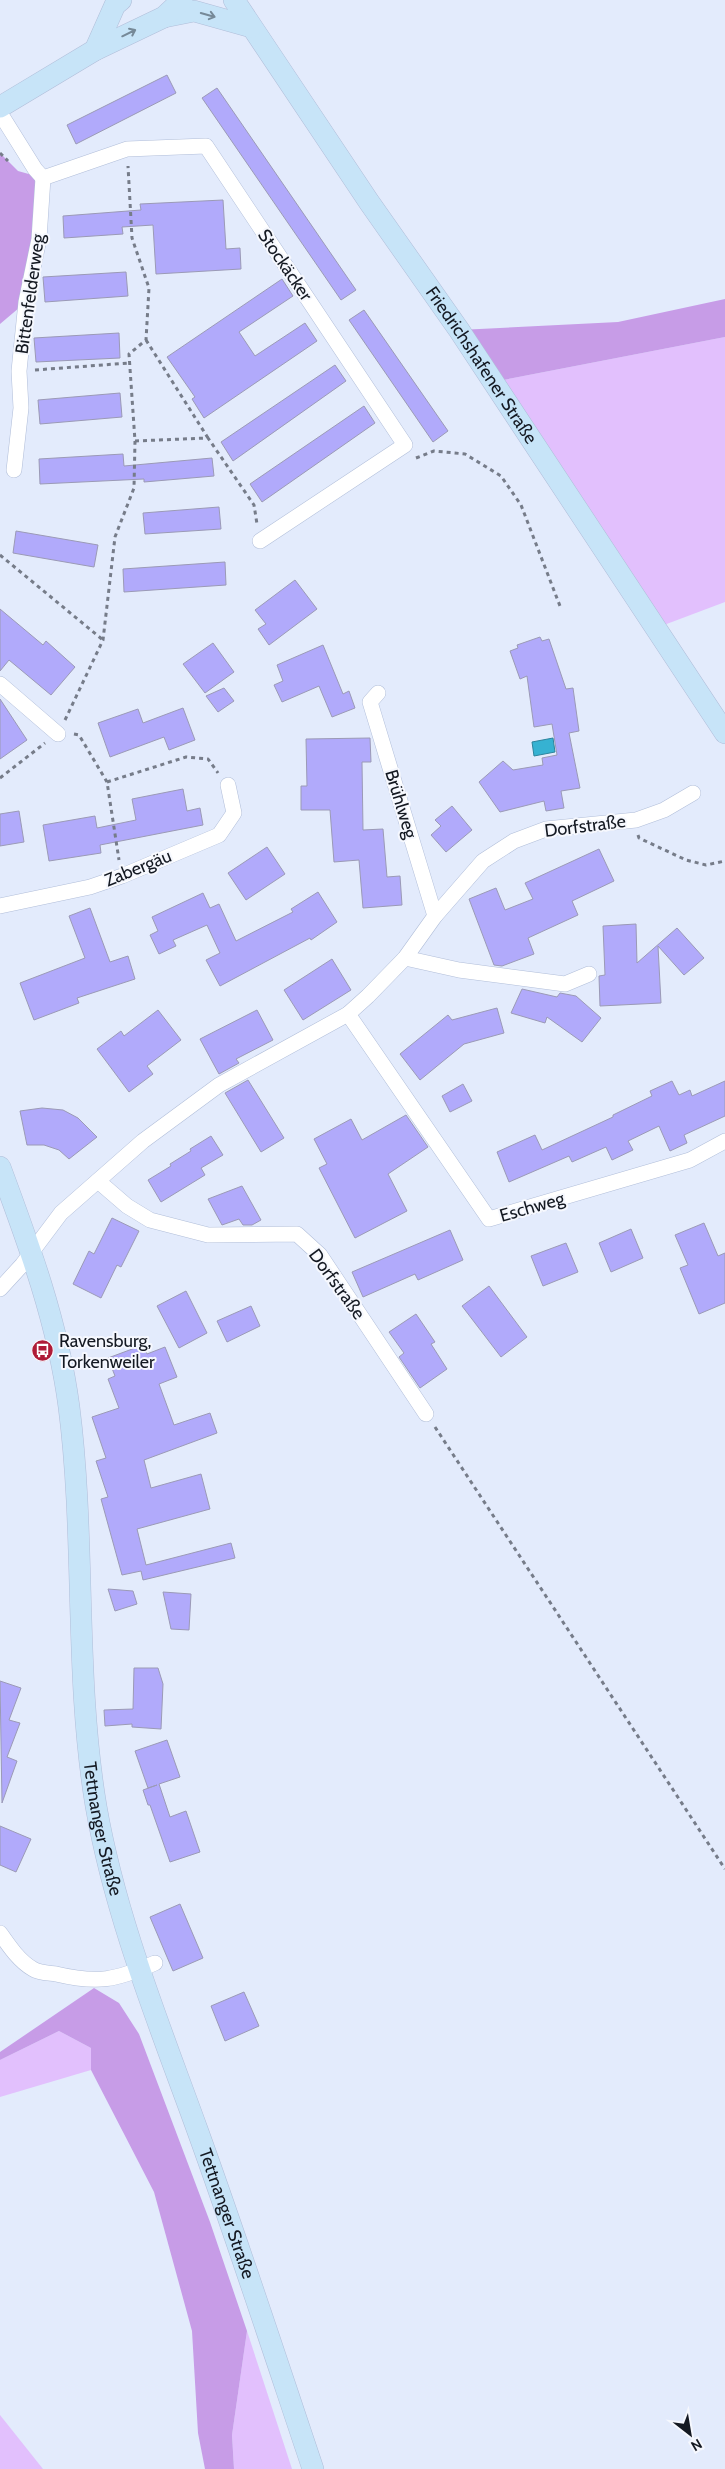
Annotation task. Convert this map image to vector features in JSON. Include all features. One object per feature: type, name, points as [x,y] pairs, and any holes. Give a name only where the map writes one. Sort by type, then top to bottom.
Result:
[{"type":"street","points":[[95,50],[115,6],[121,0]]},
{"type":"street","points":[[164,17],[182,0]]},
{"type":"street","name":"Friedrichshafener Straße","points":[[234,0],[369,202],[459,330],[725,734]]},
{"type":"street","points":[[0,107],[95,50],[164,17],[194,11],[251,27]]},
{"type":"street","points":[[0,113],[35,170],[43,178]]},
{"type":"street","name":"Stockäcker","points":[[43,178],[127,149],[206,146],[405,445]]},
{"type":"street","name":"Bittenfelderweg","points":[[14,470],[21,408],[19,371],[26,302],[39,239],[43,178]]},
{"type":"street","points":[[260,541],[405,445]]},
{"type":"street","points":[[0,684],[58,734]]},
{"type":"street","name":"Brühlweg","points":[[378,693],[370,702],[435,916]]},
{"type":"street","name":"Zabergäu","points":[[0,906],[90,887],[122,876],[219,835],[234,813],[228,785]]},
{"type":"street","name":"Dorfstraße","points":[[0,1289],[22,1265],[61,1213],[143,1141],[219,1085],[348,1014],[405,958],[435,916],[483,861],[514,841],[546,829],[636,820],[664,810],[693,793]]},
{"type":"street","points":[[405,958],[459,970],[565,984],[589,974]]},
{"type":"street","name":"Eschweg","points":[[348,1014],[489,1219],[690,1160],[725,1141]]},
{"type":"street","name":"Tettnanger Straße","points":[[0,1167],[31,1251],[58,1347],[69,1407],[80,1568],[87,1737],[96,1806],[108,1860],[148,1966],[313,2469]]},
{"type":"street","name":"Dorfstraße","points":[[98,1181],[127,1206],[150,1220],[208,1235],[296,1234],[320,1255],[426,1414]]},
{"type":"street","points":[[0,1933],[13,1952],[34,1970],[76,1979],[105,1980],[148,1966]]},
{"type":"path","points":[[127,149],[132,238],[148,288],[146,340],[208,438],[254,505],[260,541]]},
{"type":"path","points":[[0,778],[58,734],[103,640],[116,537],[134,488],[135,441],[128,354],[146,340]]},
{"type":"path","points":[[19,371],[129,363]]},
{"type":"path","points":[[135,441],[208,438]]},
{"type":"path","points":[[405,445],[416,458],[434,451],[465,454],[501,476],[521,505],[560,606]]},
{"type":"path","points":[[0,555],[103,640]]},
{"type":"path","points":[[58,734],[80,735],[107,782],[122,876]]},
{"type":"path","points":[[107,782],[186,757],[208,760],[228,785]]},
{"type":"path","points":[[636,820],[639,838],[686,860],[706,865],[725,861]]},
{"type":"path","points":[[426,1414],[725,1869]]},
{"type":"shaded area","points":[[0,153],[18,171],[43,178],[26,302],[0,324]]},
{"type":"shaded area","points":[[725,299],[725,337],[493,382],[459,330],[618,322]]},
{"type":"shaded area","points":[[725,337],[725,602],[656,628],[493,382]]},
{"type":"shaded area","points":[[94,1988],[119,2003],[139,2034],[210,2222],[247,2331],[232,2435],[234,2469],[205,2469],[198,2433],[192,2331],[154,2192],[91,2070],[91,2048],[59,2031],[0,2060],[0,2052]]},
{"type":"shaded area","points":[[59,2031],[91,2048],[91,2070],[0,2097],[0,2060]]},
{"type":"shaded area","points":[[247,2331],[292,2469],[234,2469],[232,2435]]},
{"type":"shaded area","points":[[0,2415],[43,2469],[0,2469]]},
{"type":"water","points":[[553,738],[555,752],[534,756],[532,742]]},
{"type":"building","points":[[167,75],[176,93],[76,144],[67,125]]},
{"type":"building","points":[[217,88],[356,290],[341,300],[202,98]]},
{"type":"building","points":[[223,200],[226,249],[240,248],[241,269],[156,274],[153,225],[122,227],[123,234],[64,238],[63,216],[141,210],[140,204]]},
{"type":"building","points":[[126,272],[128,296],[45,302],[43,277]]},
{"type":"building","points":[[282,279],[293,296],[239,332],[255,356],[305,323],[317,341],[204,418],[192,399],[195,397],[167,357]]},
{"type":"building","points":[[364,310],[448,431],[433,442],[349,320]]},
{"type":"building","points":[[119,333],[120,358],[36,362],[34,338]]},
{"type":"building","points":[[335,365],[346,381],[233,461],[221,442]]},
{"type":"building","points":[[120,393],[122,417],[40,424],[38,400]]},
{"type":"building","points":[[364,406],[375,423],[262,502],[250,484]]},
{"type":"building","points":[[123,454],[124,466],[212,458],[214,476],[144,482],[144,479],[40,484],[39,459]]},
{"type":"building","points":[[219,507],[221,529],[145,534],[143,513]]},
{"type":"building","points":[[16,531],[98,545],[94,567],[13,553]]},
{"type":"building","points":[[225,562],[226,585],[124,592],[123,569]]},
{"type":"building","points":[[295,580],[317,609],[269,645],[258,629],[266,624],[255,610]]},
{"type":"building","points":[[0,609],[43,645],[46,641],[75,667],[51,695],[9,660],[0,671]]},
{"type":"building","points":[[540,637],[542,641],[549,639],[566,689],[573,688],[579,731],[569,733],[580,788],[561,791],[564,808],[546,811],[544,801],[500,812],[479,782],[503,761],[513,770],[543,765],[542,758],[557,755],[552,724],[534,727],[527,676],[520,679],[510,651],[518,648],[517,645]]},
{"type":"building","points":[[213,643],[234,672],[205,693],[183,664]]},
{"type":"building","points":[[323,645],[343,694],[349,691],[355,708],[332,717],[319,686],[282,702],[274,685],[283,681],[277,665]]},
{"type":"building","points":[[224,688],[234,701],[218,712],[206,696]]},
{"type":"building","points":[[0,699],[27,740],[0,759]]},
{"type":"building","points":[[183,708],[195,740],[169,750],[164,737],[110,757],[98,723],[138,709],[143,723]]},
{"type":"building","points":[[370,738],[371,762],[362,762],[363,830],[383,829],[387,877],[400,876],[402,905],[363,908],[359,860],[334,862],[330,810],[301,810],[301,786],[307,786],[306,739]]},
{"type":"building","points":[[183,789],[187,811],[200,808],[203,825],[100,845],[101,853],[49,861],[43,825],[95,816],[97,828],[136,820],[132,799]]},
{"type":"building","points":[[452,806],[472,830],[446,852],[431,835],[441,826],[435,820]]},
{"type":"building","points":[[19,811],[24,842],[0,846],[0,814]]},
{"type":"building","points":[[267,847],[285,874],[246,900],[228,873]]},
{"type":"building","points":[[599,849],[614,881],[572,901],[578,915],[528,938],[534,954],[502,966],[494,965],[469,899],[496,888],[505,910],[533,899],[525,883]]},
{"type":"building","points":[[318,892],[337,922],[311,940],[310,938],[220,986],[206,960],[220,953],[207,925],[173,940],[176,946],[159,954],[150,935],[158,931],[152,917],[203,893],[210,908],[219,904],[236,941],[293,912],[291,909]]},
{"type":"building","points":[[90,908],[110,962],[128,956],[135,979],[77,998],[79,1003],[34,1020],[20,983],[85,958],[69,916]]},
{"type":"building","points":[[636,924],[637,963],[677,928],[704,958],[684,975],[658,946],[661,1003],[600,1006],[599,976],[605,975],[603,926]]},
{"type":"building","points":[[332,959],[351,990],[303,1020],[284,990]]},
{"type":"building","points":[[522,989],[557,997],[560,993],[576,996],[601,1018],[582,1042],[547,1017],[545,1023],[511,1013]]},
{"type":"building","points":[[497,1008],[504,1033],[464,1044],[420,1080],[400,1054],[448,1015],[452,1020]]},
{"type":"building","points":[[158,1010],[181,1040],[147,1066],[153,1074],[129,1092],[97,1049],[121,1031],[124,1036]]},
{"type":"building","points":[[257,1010],[273,1040],[236,1059],[239,1063],[219,1074],[200,1039]]},
{"type":"building","points":[[248,1080],[284,1138],[261,1152],[225,1093]]},
{"type":"building","points":[[672,1081],[679,1095],[690,1090],[692,1096],[725,1081],[725,1116],[684,1135],[687,1143],[670,1151],[659,1126],[628,1141],[633,1150],[612,1160],[606,1147],[572,1162],[569,1156],[509,1182],[497,1152],[535,1135],[542,1150],[613,1117],[613,1115],[652,1096],[650,1091]]},
{"type":"building","points":[[463,1084],[472,1101],[450,1112],[442,1096]]},
{"type":"building","points":[[42,1108],[63,1110],[78,1118],[97,1137],[69,1159],[59,1150],[44,1145],[27,1145],[20,1111]]},
{"type":"building","points":[[406,1115],[428,1147],[388,1174],[407,1211],[355,1238],[319,1168],[327,1164],[314,1139],[351,1119],[362,1140]]},
{"type":"building","points":[[211,1136],[223,1155],[201,1168],[205,1175],[161,1202],[148,1180],[171,1166],[170,1164],[191,1151],[190,1149]]},
{"type":"building","points":[[242,1186],[261,1220],[252,1225],[243,1225],[239,1219],[222,1225],[208,1199]]},
{"type":"building","points":[[112,1218],[139,1231],[121,1267],[117,1265],[101,1298],[73,1284],[89,1251],[94,1254]]},
{"type":"building","points":[[704,1223],[718,1256],[725,1253],[725,1303],[699,1314],[680,1268],[688,1265],[675,1235]]},
{"type":"building","points":[[631,1229],[643,1258],[611,1272],[599,1243]]},
{"type":"building","points":[[450,1230],[463,1260],[418,1280],[415,1274],[363,1297],[352,1272]]},
{"type":"building","points":[[566,1243],[578,1272],[543,1286],[531,1256]]},
{"type":"building","points":[[489,1286],[527,1337],[501,1357],[462,1306]]},
{"type":"building","points":[[186,1291],[207,1333],[179,1348],[157,1306]]},
{"type":"building","points":[[251,1306],[260,1326],[227,1342],[217,1321]]},
{"type":"building","points":[[416,1314],[435,1342],[431,1344],[447,1369],[420,1388],[399,1357],[404,1353],[389,1332]]},
{"type":"building","points":[[143,1345],[147,1354],[165,1347],[177,1377],[159,1384],[174,1425],[210,1413],[217,1433],[144,1460],[151,1488],[201,1474],[210,1509],[137,1529],[146,1565],[231,1543],[235,1558],[143,1580],[141,1571],[122,1575],[101,1499],[108,1497],[96,1461],[106,1458],[92,1417],[119,1408],[108,1379],[115,1376],[108,1358]]},
{"type":"building","points":[[108,1589],[133,1591],[137,1604],[115,1611]]},
{"type":"building","points":[[163,1592],[191,1594],[189,1630],[171,1629]]},
{"type":"building","points":[[134,1668],[158,1668],[163,1684],[161,1729],[132,1727],[132,1724],[105,1726],[104,1710],[133,1709]]},
{"type":"building","points":[[0,1681],[21,1688],[9,1720],[20,1723],[7,1757],[17,1761],[2,1803]]},
{"type":"building","points":[[167,1740],[180,1777],[159,1784],[170,1817],[186,1811],[200,1852],[170,1862],[143,1790],[157,1785],[148,1788],[135,1751]]},
{"type":"building","points":[[0,1826],[31,1839],[16,1872],[0,1865]]},
{"type":"building","points":[[180,1904],[203,1958],[173,1971],[150,1917]]},
{"type":"building","points":[[244,1992],[259,2026],[225,2041],[211,2006]]},
{"type":"place","name":"Ravensburg, Torkenweiler","points":[[43,1351]]}]
